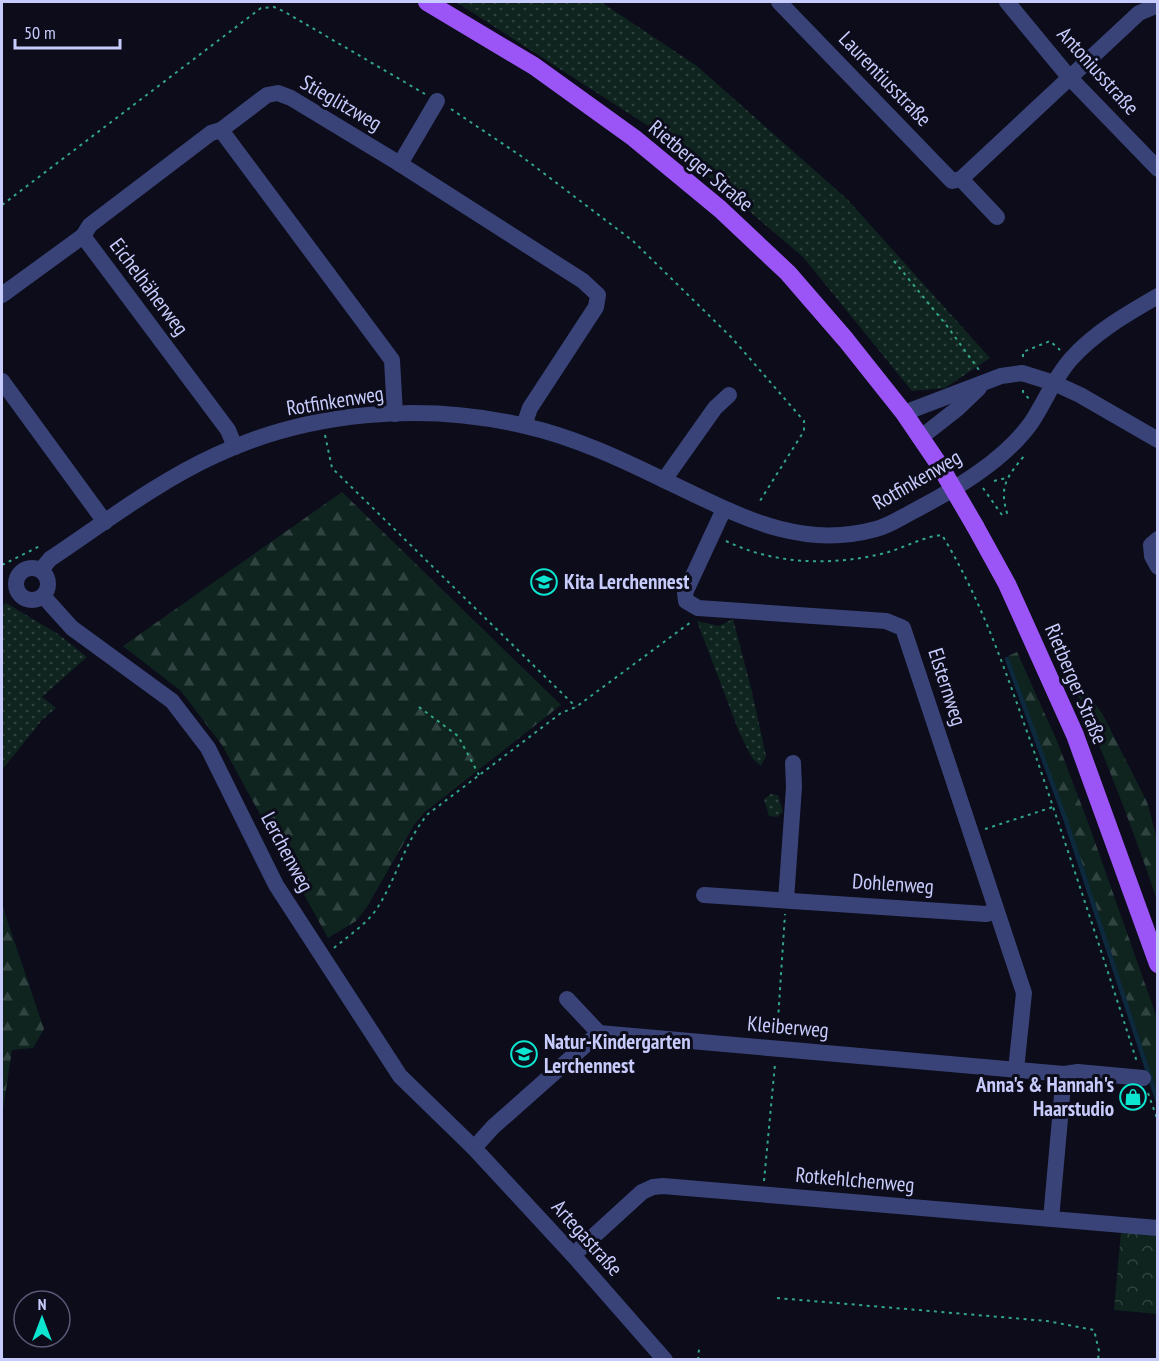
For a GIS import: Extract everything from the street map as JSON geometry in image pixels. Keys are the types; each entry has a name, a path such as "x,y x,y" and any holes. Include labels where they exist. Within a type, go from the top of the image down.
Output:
{"main road":[{"name":"Rietberger Straße","path":"427,2 534,66 634,138 720,209 788,273 846,340 904,413 940,466 1007,584 1075,735 1158,964"}],"street":[{"name":"Laurentiusstraße","path":"779,2 952,181 961,179 997,217"},
{"name":"Antoniusstraße","path":"1007,2 1070,77 1158,169"},
{"path":"961,179 1139,13 1158,5"},
{"name":"Stieglitzweg","path":"221,130 267,95 278,93 291,98 400,164 583,281 598,295 596,307 530,408 524,425"},
{"path":"400,164 437,101"},
{"path":"83,236 90,225 211,133 221,130 392,360 395,414"},
{"name":"Eichelhäherweg","path":"2,295 83,236 228,430 235,447"},
{"name":"Rotfinkenweg","path":"41,570 50,559 105,522 162,485 214,456 262,437 322,421 395,414 464,414 524,425 591,447 758,524 805,535 835,536 876,529 927,504 998,458 1011,447 1031,423 1054,382 1071,359 1101,331 1158,296"},
{"path":"904,413 1001,376 1022,373 1054,382 1158,440"},
{"path":"2,381 105,522"},
{"path":"920,438 985,383"},
{"path":"664,480 716,408 729,395"},
{"path":"698,608 686,601 685,593 724,509"},
{"path":"1158,539 1151,545 1152,556 1158,567"},
{"path":"30,568 41,570 48,578 49,588 44,597 35,601 26,600 9,583 30,568"},
{"name":"Lerchenweg","path":"44,597 72,628 172,701 208,748 276,885 400,1076 474,1148"},
{"name":"Elsternweg","path":"698,608 886,621 903,628 1024,993 1016,1070"},
{"path":"786,900 794,788 793,763"},
{"name":"Dohlenweg","path":"704,895 986,914 996,911"},
{"path":"474,1148 493,1127 599,1033 567,999"},
{"name":"Kleiberweg","path":"599,1033 1064,1074 1078,1072 1143,1078"},
{"path":"1051,1219 1064,1074"},
{"name":"Artegastraße","path":"474,1148 665,1359"},
{"name":"Rotkehlchenweg","path":"573,1255 642,1192 652,1187 663,1186 1158,1228"}],"path":[{"path":"894,261 976,364 985,383"},
{"path":"322,421 332,468 576,706"},
{"path":"979,484 1002,515 1007,513 1003,492 1006,478 1026,454"},
{"path":"996,480 1006,478"},
{"path":"712,534 735,546 775,558 808,562 851,561 887,553 932,536 942,536 979,603 996,646 1053,807 1158,1121"},
{"path":"2,565 45,543"},
{"path":"322,957 359,928 372,914 386,894 417,827 428,814 561,713 576,706 693,620 698,608"},
{"path":"419,707 458,736 479,776"},
{"path":"971,834 1053,807"},
{"path":"777,1298 1047,1322 1094,1330 1099,1351 1098,1359"},
{"path":"698,1359 699,1349"}],"green space":[{"path":"456,2 601,2 697,66 847,199 990,358 945,388 912,391 803,257 650,127"},
{"path":"342,492 561,705 425,812 414,825 367,907 356,921 328,938 222,745 181,691 123,646"},
{"path":"6,603 58,634 87,657 42,697 56,708 42,720 2,770 2,606"},
{"path":"733,619 766,756 761,766 752,758 739,732 697,621 719,626"},
{"path":"1017,652 1057,741 1157,1018 1157,1093 1082,864 1008,656"},
{"path":"1060,655 1103,715 1147,802 1157,839 1157,900 1112,777"},
{"path":"771,794 778,795 783,812 777,817 769,816 764,799"},
{"path":"2,905 44,1029 33,1048 12,1050 2,1116"},
{"path":"1121,1232 1157,1235 1157,1314 1114,1310"}],"waterway":[{"path":"1007,659 1066,821 1158,1102"}],"place":[{"name":"Kita Lerchennest","path":"544,582"},
{"name":"Natur-Kindergarten Lerchennest","path":"524,1054"},
{"name":"Anna's & Hannah's Haarstudio","path":"1133,1097"}]}
